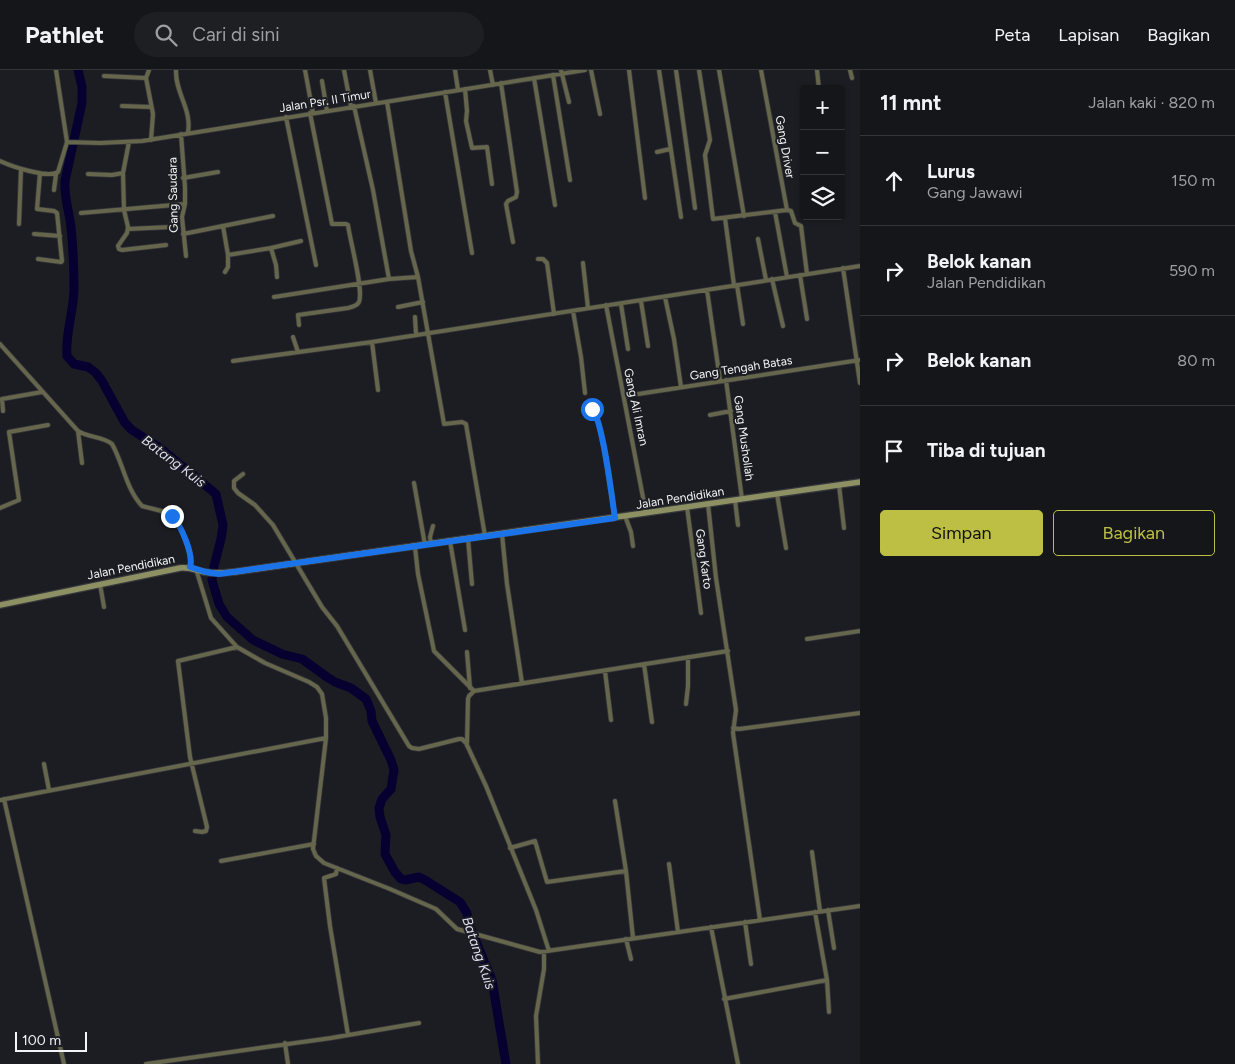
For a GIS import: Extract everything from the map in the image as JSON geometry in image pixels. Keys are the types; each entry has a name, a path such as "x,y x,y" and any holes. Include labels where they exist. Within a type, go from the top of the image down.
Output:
{"main road":[{"name":"Jalan Pendidikan","path":"0,605 180,568 193,568 219,574 860,482"}],"street":[{"path":"54,190 56,174 68,142 56,70"},
{"path":"149,70 146,78 153,117 151,140"},
{"path":"176,70 178,90 189,118 188,132"},
{"path":"300,325 298,315 348,308 357,304 359,301 360,284 348,225 332,224 305,70"},
{"path":"344,70 373,190 389,279"},
{"path":"370,70 376,103"},
{"path":"455,70 458,90"},
{"path":"490,70 493,85"},
{"path":"547,70 551,76 570,180"},
{"name":"Jalan Psr. II Timur","path":"68,142 151,140 188,132 551,76 562,72 585,70"},
{"path":"591,70 600,114"},
{"path":"630,70 645,198"},
{"path":"659,70 681,217"},
{"path":"676,70 695,208"},
{"path":"699,70 710,140 705,152 713,220 791,211 795,223 801,226 807,274"},
{"path":"719,70 744,216"},
{"name":"Gang Driver","path":"761,70 787,210"},
{"path":"817,70 819,85"},
{"path":"850,70 852,78"},
{"path":"562,72 569,102"},
{"path":"104,76 146,78"},
{"path":"534,78 555,205"},
{"path":"322,81 327,111"},
{"path":"501,83 517,192 516,197 506,204 512,242"},
{"path":"465,89 466,120 472,148 487,147 492,184"},
{"path":"445,92 472,253"},
{"path":"387,102 411,251 423,302 444,424 462,422 466,424 485,536"},
{"path":"122,106 151,107"},
{"path":"286,118 316,265"},
{"name":"Gang Saudara","path":"181,134 185,204 182,217 186,256"},
{"path":"129,142 123,173 124,210 128,229 118,246 120,250 166,245"},
{"path":"657,152 670,149"},
{"path":"0,161 21,169 56,174"},
{"path":"19,224 21,169"},
{"path":"183,178 218,172"},
{"path":"38,259 62,262 56,213 37,209 40,173"},
{"path":"88,174 112,175 123,173"},
{"path":"80,213 185,204"},
{"path":"775,212 787,277"},
{"path":"183,234 273,216"},
{"path":"724,218 743,324"},
{"path":"128,229 170,227 172,226 172,221"},
{"path":"222,226 228,255 228,267 225,272"},
{"path":"34,234 60,236"},
{"path":"758,240 766,280"},
{"path":"228,255 300,241"},
{"path":"270,248 276,265 277,277"},
{"path":"538,259 543,259 546,263 554,314"},
{"path":"583,263 588,308"},
{"path":"234,361 372,342 860,266"},
{"path":"843,268 860,383"},
{"path":"800,275 807,319"},
{"path":"274,297 389,279 418,277"},
{"path":"772,279 783,326"},
{"path":"707,290 720,380"},
{"path":"665,297 682,387"},
{"path":"641,300 648,346"},
{"path":"398,307 423,302"},
{"path":"621,304 628,349"},
{"name":"Gang Ali Imran","path":"606,305 646,513"},
{"path":"573,311 582,357 585,392"},
{"path":"414,317 416,334"},
{"path":"293,337 298,352"},
{"path":"372,342 378,390"},
{"path":"0,344 78,431 85,435 107,440 112,444 134,494 142,506 169,514 175,518 190,553 193,568 211,618 220,630 237,647 317,687 324,700 326,738 314,853 324,863 436,909 457,929 540,952 860,906"},
{"name":"Gang Tengah Batas","path":"624,396 858,360"},
{"name":"Gang Mushollah","path":"726,380 742,499"},
{"path":"3,411 2,399 42,392"},
{"path":"590,402 599,424 607,462 615,518"},
{"path":"710,414 731,411"},
{"path":"0,508 19,500 9,431 48,425"},
{"path":"78,431 82,464"},
{"path":"243,474 234,481 234,488 269,519 322,607 337,626 409,746 419,749 459,739 464,740 467,745 486,786 539,919 546,952 537,1010 538,1064"},
{"path":"414,484 427,543"},
{"path":"840,485 844,528"},
{"path":"777,494 786,548"},
{"path":"734,500 738,525"},
{"path":"708,504 716,578 736,710 733,728 760,920"},
{"name":"Gang Karto","path":"687,507 701,613"},
{"path":"625,516 631,532 633,546"},
{"path":"427,543 433,526"},
{"path":"502,534 508,592 522,683"},
{"path":"468,539 472,584"},
{"path":"450,541 465,630"},
{"path":"415,547 418,574 434,651 471,692"},
{"path":"100,584 104,607"},
{"path":"807,639 860,631"},
{"path":"195,831 204,832 207,827 191,762 178,661 237,647"},
{"path":"471,692 728,651"},
{"path":"467,652 471,692 467,745"},
{"path":"686,704 688,657"},
{"path":"644,664 652,722"},
{"path":"605,671 611,720"},
{"path":"733,728 738,729 860,713"},
{"path":"64,1064 2,800 191,762 326,738"},
{"path":"44,764 49,790"},
{"path":"615,801 626,871 633,938"},
{"path":"510,848 535,841 547,882 626,871"},
{"path":"222,861 314,844"},
{"path":"812,852 829,1012"},
{"path":"669,864 678,932"},
{"path":"337,868 336,874 324,878 348,1035"},
{"path":"828,910 834,948"},
{"path":"745,922 751,964"},
{"path":"711,927 738,1064"},
{"path":"626,939 630,958"},
{"path":"724,999 826,980"},
{"path":"146,1064 419,1023"},
{"path":"285,1043 288,1064"}],"waterway":[{"name":"Batang Kuis","path":"78,70 82,87 82,103 65,181 72,235 74,280 74,297 67,339 67,356 74,364 88,367 96,373 125,423 132,430 160,448 216,494 223,525 212,580 219,604 227,617 253,640 282,654 302,659 327,677 351,688 366,699 371,711 372,721 394,770 391,789 382,799 379,808 386,835 385,854 401,879 419,877 425,880 460,902 467,913 470,927 492,980 506,1064"}],"route":[{"path":"172,516 175,518 183,534 190,553 192,561 190,567 196,570 219,574 615,518 599,424 592,409"}]}
